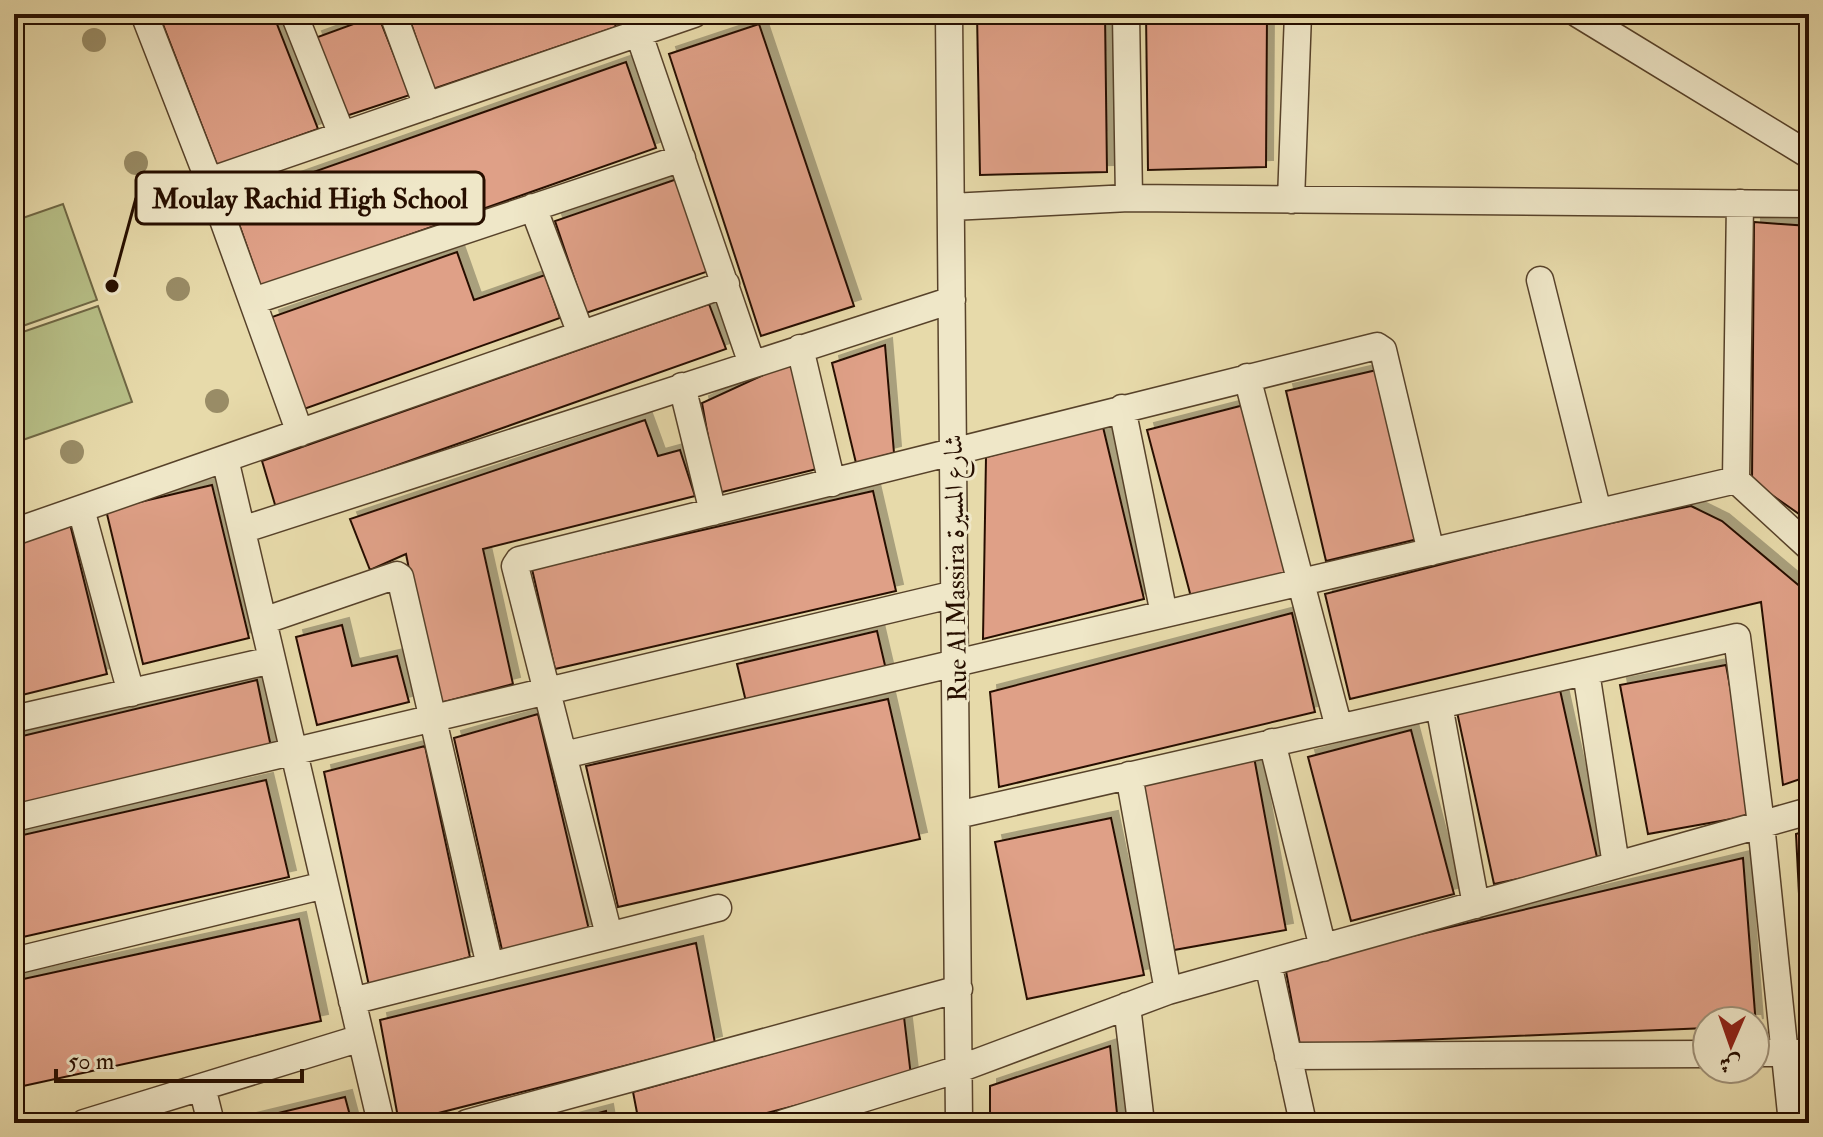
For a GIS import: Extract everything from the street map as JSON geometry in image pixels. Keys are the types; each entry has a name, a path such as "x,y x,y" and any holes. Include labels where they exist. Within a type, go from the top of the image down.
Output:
{"street":[{"path":"144,14 209,181 300,433"},
{"path":"294,14 342,135"},
{"path":"393,14 427,106"},
{"path":"209,181 427,106 636,24 694,14"},
{"name":"Rue Al Massira شارع المسيرة","path":"949,14 959,1123"},
{"path":"1126,14 1129,198"},
{"path":"1291,200 1298,14"},
{"path":"1578,14 1809,155"},
{"path":"636,24 752,364"},
{"path":"253,301 682,158"},
{"path":"951,207 1129,198 1809,204"},
{"path":"1740,203 1736,480 1809,547"},
{"path":"533,207 581,334"},
{"path":"1540,280 1598,512"},
{"path":"14,532 726,284"},
{"path":"242,530 952,300"},
{"path":"609,935 516,563 1377,346 1382,348 1431,552"},
{"path":"800,348 832,483"},
{"path":"1247,377 1339,728"},
{"path":"682,386 713,512"},
{"path":"1122,408 1164,614"},
{"path":"225,459 381,1123"},
{"path":"564,755 1736,480"},
{"path":"81,509 131,693"},
{"path":"263,621 399,576 490,966"},
{"path":"14,818 955,594"},
{"path":"957,815 1737,637 1761,824 1797,1053 1792,1123"},
{"path":"14,719 272,660"},
{"path":"1586,672 1616,865"},
{"path":"1439,705 1476,905"},
{"path":"1272,742 1323,948"},
{"path":"1129,775 1168,991"},
{"path":"784,1123 959,1069 1168,991 1809,811"},
{"path":"14,961 325,885"},
{"path":"352,1001 718,908"},
{"path":"1268,963 1303,1123"},
{"path":"467,1123 959,989"},
{"path":"1127,1006 1141,1123"},
{"path":"84,1123 117,1118 202,1087 361,1038"},
{"path":"1771,1053 1797,1053"},
{"path":"1288,1056 1691,1054"},
{"path":"202,1087 211,1123"}],"green space":[{"path":"63,204 97,300 14,329 14,221"},
{"path":"98,306 132,402 14,443 14,335"}],"building":[{"path":"159,14 273,14 318,129 217,165"},
{"path":"408,14 611,14 616,27 433,89"},
{"path":"977,14 1105,14 1107,172 980,175"},
{"path":"1146,14 1267,14 1266,167 1148,170"},
{"path":"378,15 410,95 346,116 315,38"},
{"path":"759,24 854,306 761,336 669,54"},
{"path":"626,62 656,148 261,287 231,201"},
{"path":"677,179 709,271 586,313 555,221"},
{"path":"1754,222 1809,226 1809,521 1752,481"},
{"path":"457,252 474,300 545,275 560,318 304,409 272,317"},
{"path":"709,304 726,349 276,508 262,461"},
{"path":"885,345 894,453 856,463 832,363"},
{"path":"798,359 825,467 718,493 702,403"},
{"path":"1381,369 1422,538 1326,561 1286,391"},
{"path":"1244,405 1288,572 1191,597 1147,430"},
{"path":"645,420 658,456 680,450 695,496 483,549 513,684 436,704 406,554 370,570 350,519"},
{"path":"1103,427 1144,599 983,639 986,457"},
{"path":"212,485 249,638 143,664 106,510"},
{"path":"873,491 896,591 555,669 532,569"},
{"path":"1691,506 1722,521 1809,594 1809,776 1783,785 1761,602 1350,699 1325,594 1564,533"},
{"path":"70,524 107,674 14,697 14,537"},
{"path":"1292,613 1315,712 999,787 990,692"},
{"path":"342,625 352,666 397,656 409,702 317,725 296,637"},
{"path":"877,631 887,674 747,706 737,664"},
{"path":"1726,665 1754,815 1648,834 1620,685"},
{"path":"257,680 271,747 14,805 14,738"},
{"path":"1560,690 1598,862 1494,884 1457,712"},
{"path":"888,699 920,839 618,907 586,766"},
{"path":"538,714 589,930 502,950 454,738"},
{"path":"1411,730 1454,894 1351,921 1308,757"},
{"path":"425,746 470,957 369,986 324,772"},
{"path":"1254,757 1286,930 1174,950 1142,778"},
{"path":"266,780 289,877 14,939 14,837"},
{"path":"1111,818 1144,975 1027,999 995,842"},
{"path":"1809,830 1809,1013 1805,1013 1796,834"},
{"path":"1743,858 1754,1005 1691,1005 1691,1029 1300,1045 1285,966"},
{"path":"299,919 321,1021 14,1088 14,981"},
{"path":"696,943 715,1043 399,1123 380,1020"},
{"path":"904,1017 911,1076 728,1123 639,1123 633,1092"},
{"path":"1110,1046 1118,1123 990,1123 990,1086"},
{"path":"345,1097 352,1123 245,1121"},
{"path":"606,1111 608,1123 560,1123"}],"place":[{"name":"Moulay Rachid High School","path":"112,286"}]}
